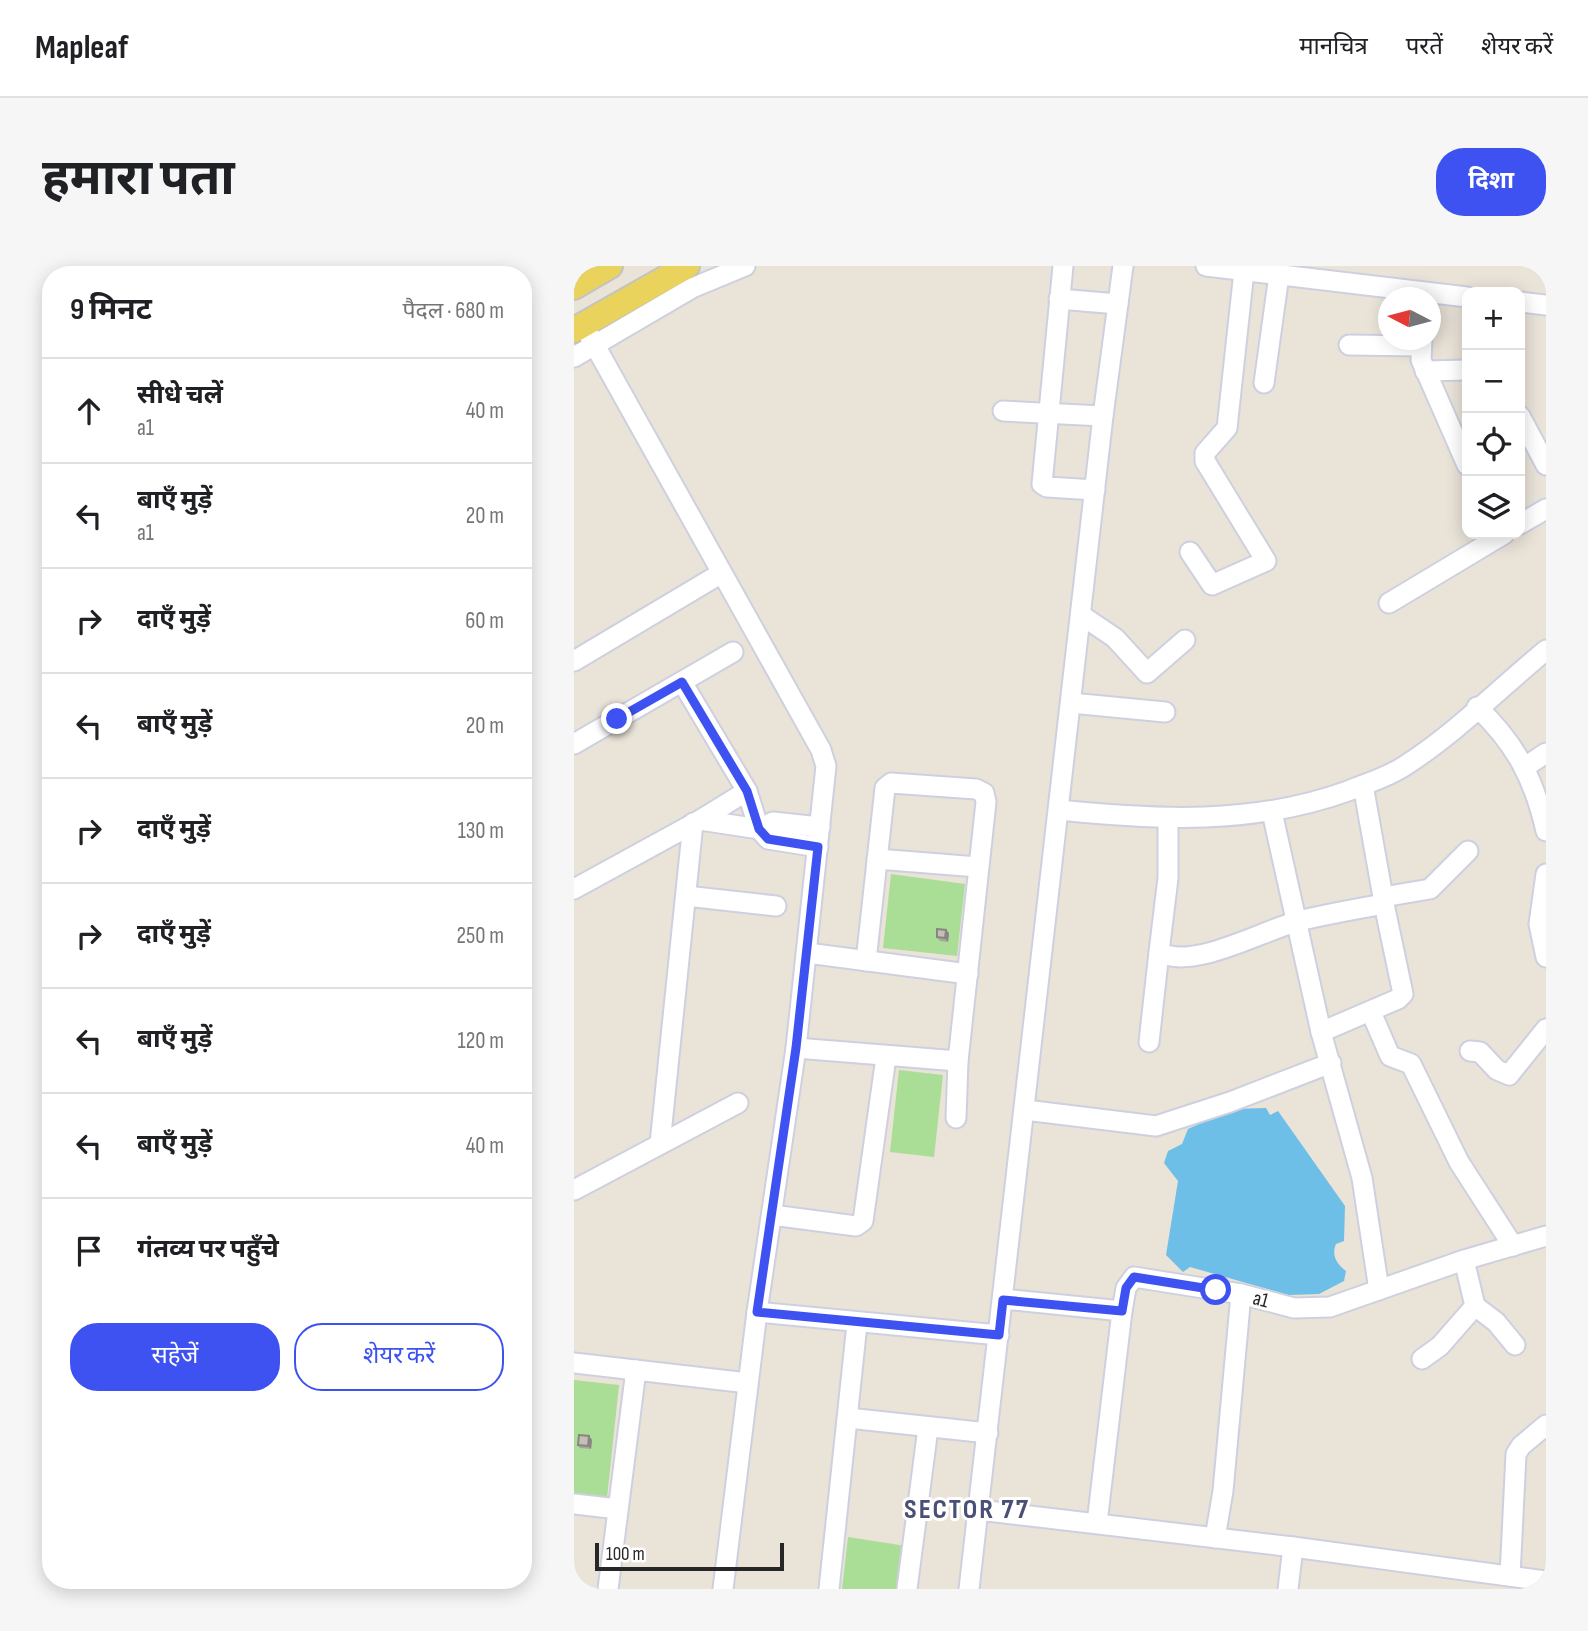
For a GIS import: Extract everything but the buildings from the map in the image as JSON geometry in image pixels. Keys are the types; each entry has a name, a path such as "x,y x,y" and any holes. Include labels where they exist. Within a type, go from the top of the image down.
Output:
{"main road":[{"path":"574,287 610,266"},
{"path":"584,333 687,266"}],"street":[{"path":"574,357 584,333 745,266"},
{"path":"1063,266 1042,484 1047,487 1095,490"},
{"path":"969,1589 1103,416 1123,266"},
{"path":"1206,266 1378,288"},
{"path":"1190,552 1212,585 1266,561 1205,461 1205,453 1224,434 1229,417 1244,271"},
{"path":"1264,383 1279,275"},
{"path":"1441,296 1462,297"},
{"path":"1059,299 1118,304"},
{"path":"1525,303 1546,305"},
{"path":"584,333 821,750 825,781 796,1048 757,1312 723,1589"},
{"path":"1349,345 1378,344"},
{"path":"1422,350 1421,360 1425,371 1462,454"},
{"path":"1425,371 1462,370"},
{"path":"1003,411 1103,416"},
{"path":"1525,425 1546,465"},
{"path":"1525,521 1546,509"},
{"path":"1389,603 1496,539"},
{"path":"574,661 720,574"},
{"path":"1081,615 1115,638 1147,673 1185,640"},
{"path":"1059,810 1125,818 1272,812 1363,785 1404,767 1546,650"},
{"path":"574,744 733,652"},
{"path":"682,682 747,791 759,829 768,839 818,847"},
{"path":"1072,703 1165,712"},
{"path":"1477,708 1504,733 1525,767 1546,831"},
{"path":"1525,767 1546,753"},
{"path":"866,961 886,788 891,783 976,789 984,793 986,802 958,1060 956,1118"},
{"path":"1321,1032 1371,1012 1403,994 1363,785"},
{"path":"574,890 747,791"},
{"path":"1272,812 1321,1032 1362,1178 1379,1290"},
{"path":"1149,1042 1168,878 1168,818"},
{"path":"697,822 759,829 773,822 820,827"},
{"path":"660,1144 686,896 697,822"},
{"path":"1159,952 1168,957 1189,957 1295,922 1430,889 1468,851"},
{"path":"877,859 978,867"},
{"path":"1545,882 1539,924 1546,957"},
{"path":"686,896 776,906"},
{"path":"807,953 968,974"},
{"path":"1371,1012 1390,1056 1411,1064 1475,1192 1513,1246"},
{"path":"1470,1051 1480,1052 1501,1074 1509,1075 1546,1029"},
{"path":"796,1048 886,1057 958,1060"},
{"path":"772,1215 856,1226 863,1221 886,1057"},
{"path":"1025,1110 1156,1126 1230,1102 1331,1062"},
{"path":"574,1190 737,1103"},
{"name":"a1","path":"1097,1523 1122,1311 1126,1288 1134,1277 1241,1294 1294,1308 1311,1309 1330,1307 1464,1260 1546,1236"},
{"path":"1464,1260 1475,1306 1496,1322 1515,1345"},
{"path":"1215,1538 1223,1491 1241,1294"},
{"path":"1003,1300 1122,1311"},
{"path":"1422,1359 1440,1346 1475,1306"},
{"path":"757,1312 857,1324 999,1335"},
{"path":"829,1589 857,1324"},
{"path":"574,1363 748,1383"},
{"path":"608,1589 636,1370"},
{"path":"849,1418 988,1433"},
{"path":"1510,1576 1517,1454 1521,1446 1546,1425"},
{"path":"907,1589 928,1428"},
{"path":"574,1504 618,1509"},
{"path":"979,1510 1293,1547 1546,1581"},
{"path":"1288,1589 1293,1547"}],"green space":[{"path":"891,874 965,884 957,956 883,948"},
{"path":"899,1070 943,1075 934,1157 890,1152"},
{"path":"574,1380 619,1385 607,1498 574,1494"},
{"path":"848,1537 906,1546 901,1589 842,1589"}],"water":[{"path":"1266,1108 1270,1115 1278,1111 1345,1206 1344,1241 1336,1244 1334,1252 1346,1271 1344,1281 1319,1294 1289,1295 1190,1267 1183,1272 1166,1255 1178,1181 1164,1163 1168,1151 1182,1144 1188,1129 1231,1109"}],"district":[{"name":"SECTOR 77","path":"967,1508"}],"route":[{"path":"617,719 682,682 747,791 759,829 768,839 818,847 796,1048 757,1312 857,1324 999,1335 1003,1300 1122,1311 1129,1280 1141,1276 1216,1290"}]}
